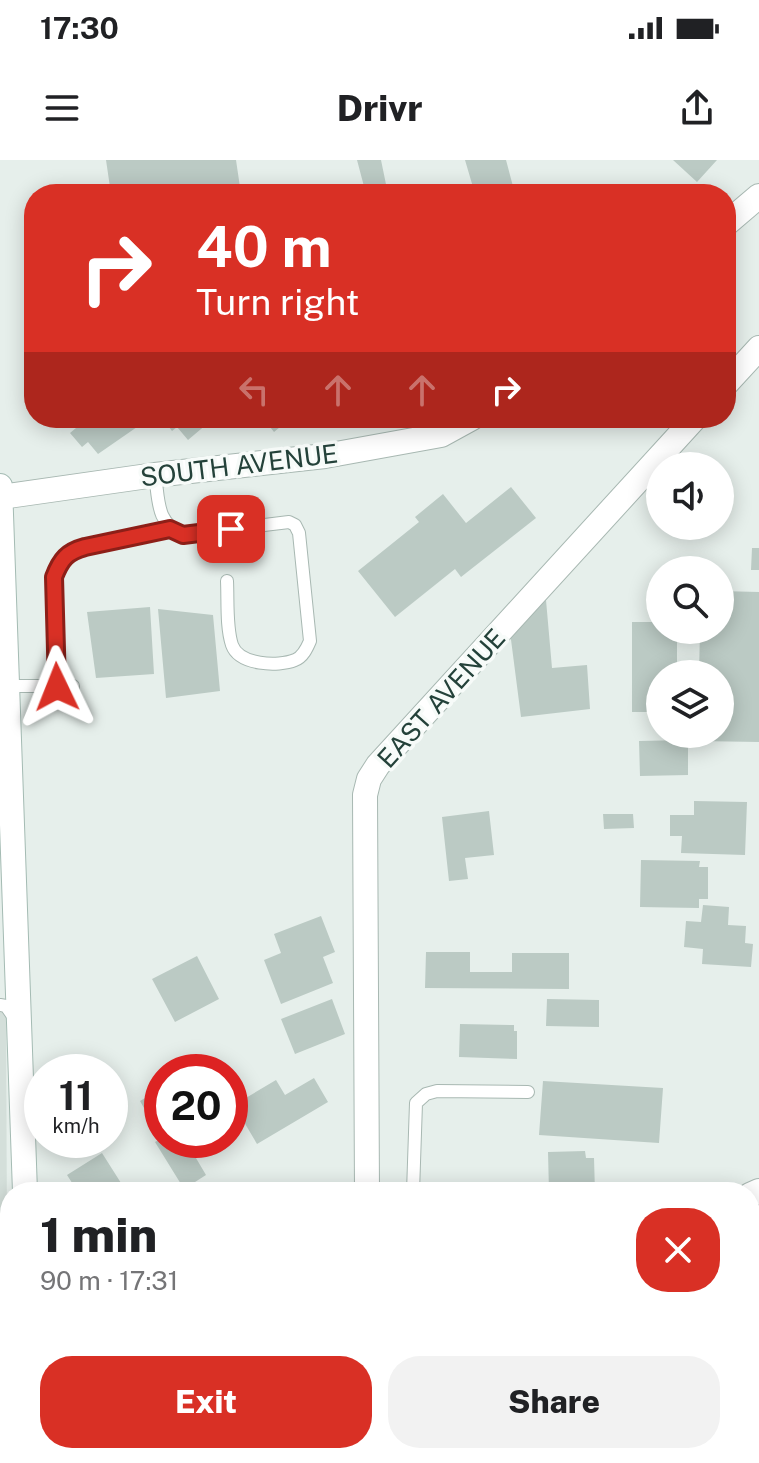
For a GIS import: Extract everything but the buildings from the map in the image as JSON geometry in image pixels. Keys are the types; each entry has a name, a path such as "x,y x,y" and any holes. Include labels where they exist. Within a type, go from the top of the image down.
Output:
{"street":[{"path":"736,216 759,196"},
{"path":"736,373 759,348"},
{"name":"SOUTH AVENUE","path":"0,494 339,454 441,435 454,428"},
{"name":"EAST AVENUE","path":"367,1182 365,795 369,779 686,428"},
{"path":"0,494 25,1182"}],"lane":[{"path":"155,475 162,516 170,529 183,535 289,522 295,525 299,533 310,641 306,651 295,660 249,662 239,657 232,645 227,581"},
{"path":"57,687 54,577 60,560 71,551 85,547 170,529"},
{"path":"8,686 73,686"},
{"path":"0,1005 6,1006 21,1029"},
{"path":"413,1182 416,1103 426,1094 437,1091 528,1092"}],"shaded area":[{"path":"0,1006 6,1006 7,1182 0,1182"}],"route":[{"path":"57,687 54,577 60,560 71,551 85,547 170,529 183,535 231,529"}]}
